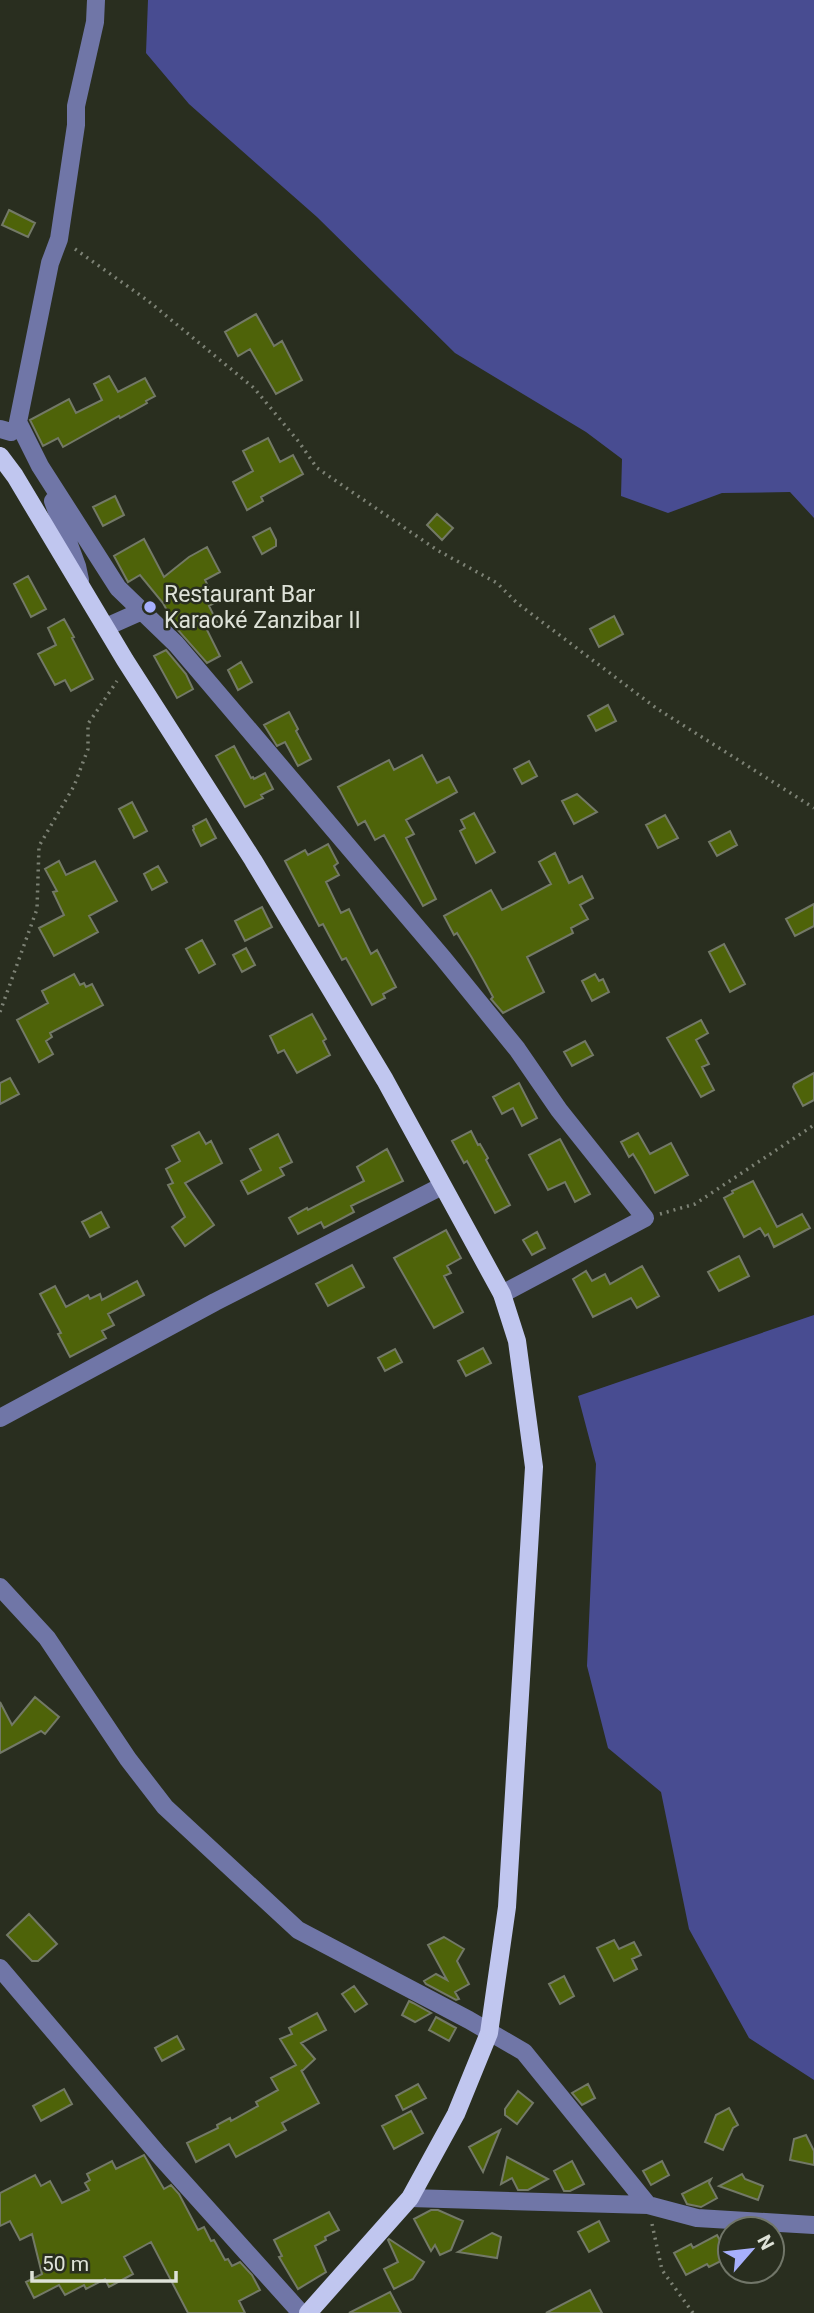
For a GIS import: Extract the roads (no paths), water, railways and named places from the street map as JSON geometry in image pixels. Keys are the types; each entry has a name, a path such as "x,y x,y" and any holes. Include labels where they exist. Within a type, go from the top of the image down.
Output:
{"main road":[{"path":"0,456 15,476 125,660 253,860 385,1080 502,1294 517,1341 534,1467 507,1907 489,2033 456,2114 410,2198 308,2313"}],"street":[{"path":"96,0 95,22 76,105 76,124 59,238 50,264 19,426 40,466 116,586 176,644 443,958 517,1049 559,1110 645,1218 502,1294"},
{"path":"0,429 12,432 19,426"},
{"path":"40,466 77,566 80,583"},
{"path":"106,627 142,611"},
{"path":"0,1418 215,1301 442,1186"},
{"path":"0,1587 47,1638 128,1759 165,1807 298,1930 517,2047 528,2056 648,2205"},
{"path":"0,1968 158,2154 301,2313"},
{"path":"410,2198 648,2205 697,2218 814,2225"}],"place":[{"name":"Restaurant Bar Karaoké Zanzibar II","path":"150,607"}]}
